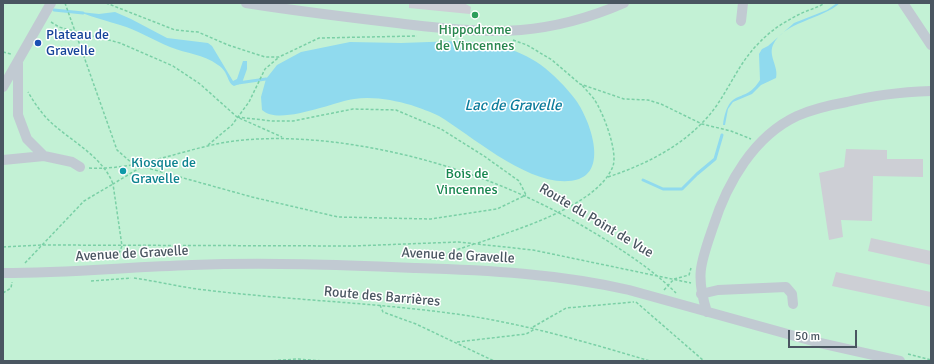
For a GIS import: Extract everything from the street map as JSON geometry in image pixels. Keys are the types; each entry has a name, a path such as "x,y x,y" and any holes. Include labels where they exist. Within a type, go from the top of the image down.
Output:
{"street":[{"path":"3,87 51,3"},
{"path":"246,3 409,24 480,26 521,30 546,27 582,18 601,13 624,3"},
{"path":"741,21 743,3"},
{"path":"903,3 931,45"},
{"path":"18,63 18,115 27,139 44,156"},
{"path":"706,312 699,282 703,258 720,207 738,172 758,146 782,125 814,109 872,96 931,91"},
{"path":"3,160 44,156 72,162 80,167"},
{"name":"Avenue de Gravelle","path":"3,273 192,265 292,263 532,274 598,283 661,298 706,312 820,343 900,361"},
{"path":"701,294 718,290 786,287 792,294 793,304"}],"path":[{"path":"65,3 118,150 133,164 252,197 338,217 431,219 497,209 526,195 519,181 484,156 441,129 396,110 353,109 293,121 272,121 237,117"},
{"path":"106,3 175,30 198,32 250,54 265,57 279,57"},
{"path":"607,177 650,161 672,148 702,124 717,105 744,60 758,43 782,24 825,3"},
{"path":"43,16 59,27 96,35 120,43 173,66 200,84 237,117 284,138"},
{"path":"208,145 232,125 249,102 265,69 279,57 319,38 418,36"},
{"path":"427,261 429,258 434,256 476,244 531,225 559,212 592,191 607,177 614,165 608,129 594,99 580,84 552,60 527,45 509,39"},
{"path":"580,84 624,99 648,100 661,104 702,124 731,131 750,139 758,146"},
{"path":"26,89 43,115 54,126 86,151 110,176 113,184 122,246 116,260"},
{"name":"Route du Point de Vue","path":"80,167 103,169 148,162 208,145 242,140 284,138 347,144 406,155 474,175 526,195 559,212 617,247 660,277 677,293"},
{"path":"24,265 84,201 148,162"},
{"path":"3,246 360,245 458,242 533,250 683,282 699,282"},
{"path":"661,298 668,285 674,279 688,275 693,262"},
{"name":"Route des Barrières","path":"115,276 196,289 380,305 457,314 536,328 650,361"},
{"path":"3,294 11,288 12,280"},
{"path":"533,328 566,308 640,301"},
{"path":"636,302 704,361"},
{"path":"380,305 383,312 416,324 494,361"},
{"path":"456,342 526,334 536,328"},
{"path":"268,361 297,359 324,361"}],"green space":[{"name":"Bois de Vincennes","path":"3,3 931,3 931,361 3,361"}],"water":[{"path":"837,3 840,3 824,13 784,32 794,23 827,10"},
{"path":"80,12 99,14 115,12 167,38 208,43 212,46 233,81 237,79 243,61 247,61 247,69 242,83 234,86 232,85 222,68 201,56 170,47 139,32"},
{"path":"778,37 772,49 777,74 776,78 761,85 752,94 733,102 728,109 725,125 723,125 729,105 733,100 754,88 760,80 759,54 762,49"},
{"name":"Lac de Gravelle","path":"458,41 480,43 512,50 541,65 559,81 575,99 590,129 594,153 593,164 588,173 579,179 562,181 544,178 525,171 487,149 439,116 411,105 390,100 361,98 306,112 281,115 270,114 262,110 261,97 266,79 277,65 301,52 350,42 401,43"}],"building":[{"path":"409,3 464,3 471,7 470,14 409,8"},
{"path":"846,149 887,150 887,159 923,159 923,177 873,176 872,221 841,220 843,237 829,240 819,173 844,167"},
{"name":"Kiosque de Gravelle","path":"123,166 127,168 127,172 123,175 120,173 119,169"},
{"path":"871,238 931,251 931,265 868,251"},
{"path":"836,272 931,292 931,307 832,286"}],"waterway":[{"path":"54,10 83,13"},
{"path":"238,83 266,79"},
{"path":"643,180 663,189 682,189 715,159 722,135"}],"place":[{"name":"Hippodrome de Vincennes","path":"475,15"},
{"name":"Plateau de Gravelle","path":"38,43"},
{"name":"Kiosque de Gravelle","path":"123,171"}]}
